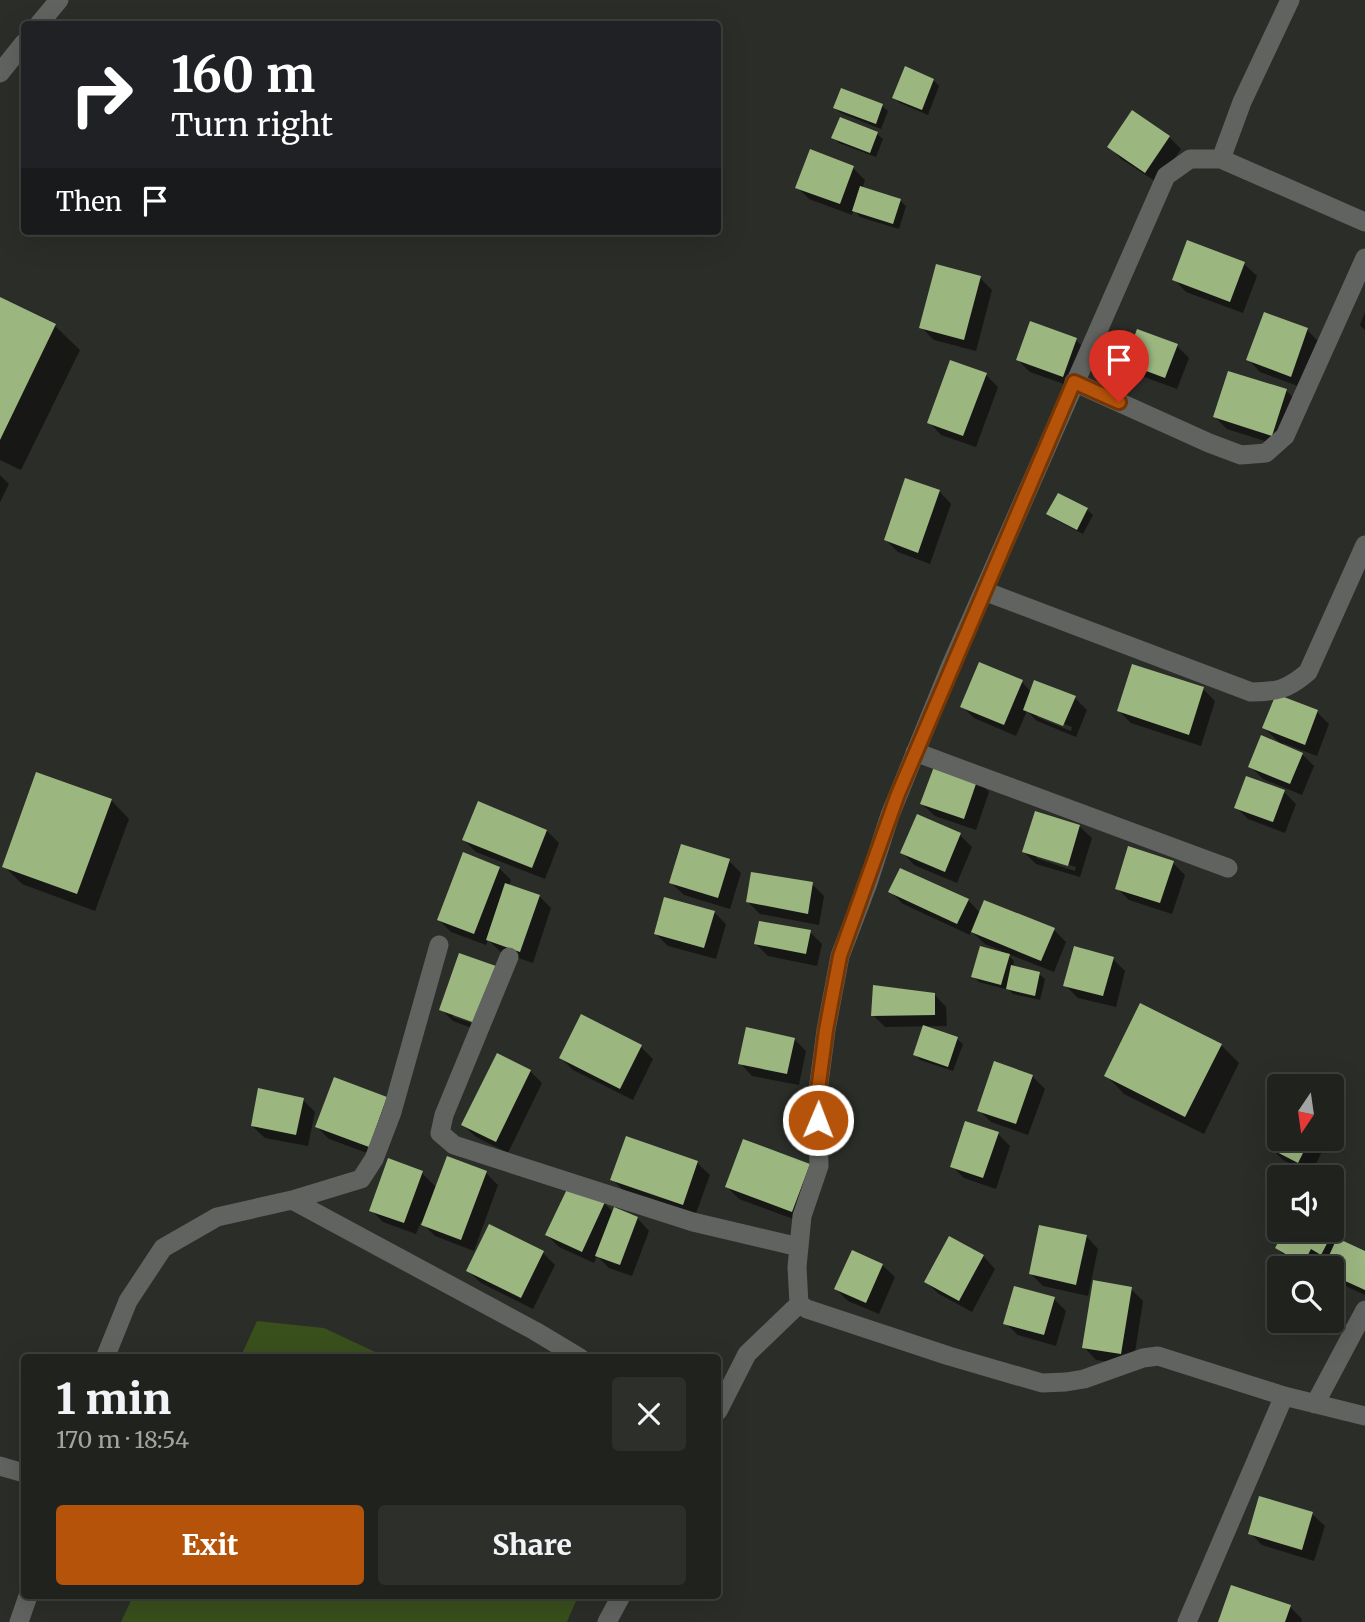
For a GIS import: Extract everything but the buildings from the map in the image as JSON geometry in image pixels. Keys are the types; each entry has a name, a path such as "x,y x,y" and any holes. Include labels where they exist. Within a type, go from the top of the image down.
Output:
{"street":[{"path":"42,21 59,0"},
{"path":"1221,159 1242,102 1290,0"},
{"path":"0,74 21,47"},
{"path":"721,1405 747,1354 799,1304 797,1267 802,1216 819,1166 817,1098 826,1030 840,956 890,816 1074,382 1166,176 1189,159 1221,159 1365,222"},
{"path":"1074,382 1241,455 1266,453 1285,436 1365,258"},
{"path":"984,591 1251,692 1272,692 1291,687 1308,672 1365,545"},
{"path":"915,752 1228,868"},
{"path":"107,1354 128,1301 163,1248 217,1217 292,1200 361,1179 374,1159 392,1112 439,945"},
{"path":"509,957 444,1115 440,1133 454,1145 681,1218 799,1247"},
{"path":"292,1200 573,1354"},
{"path":"799,1304 925,1348 1042,1383 1084,1379 1143,1358 1158,1356 1284,1396 1365,1416"},
{"path":"1315,1404 1365,1310"},
{"path":"1188,1622 1284,1396"},
{"path":"0,1466 21,1472"},
{"path":"19,1622 26,1599"},
{"path":"607,1622 619,1599"}],"shaded area":[{"path":"257,1321 324,1328 379,1354 242,1354"},
{"path":"132,1599 577,1599 567,1622 121,1622"}],"route":[{"path":"818,1120 817,1098 826,1030 840,956 890,816 951,665 1074,382 1119,402"}]}
